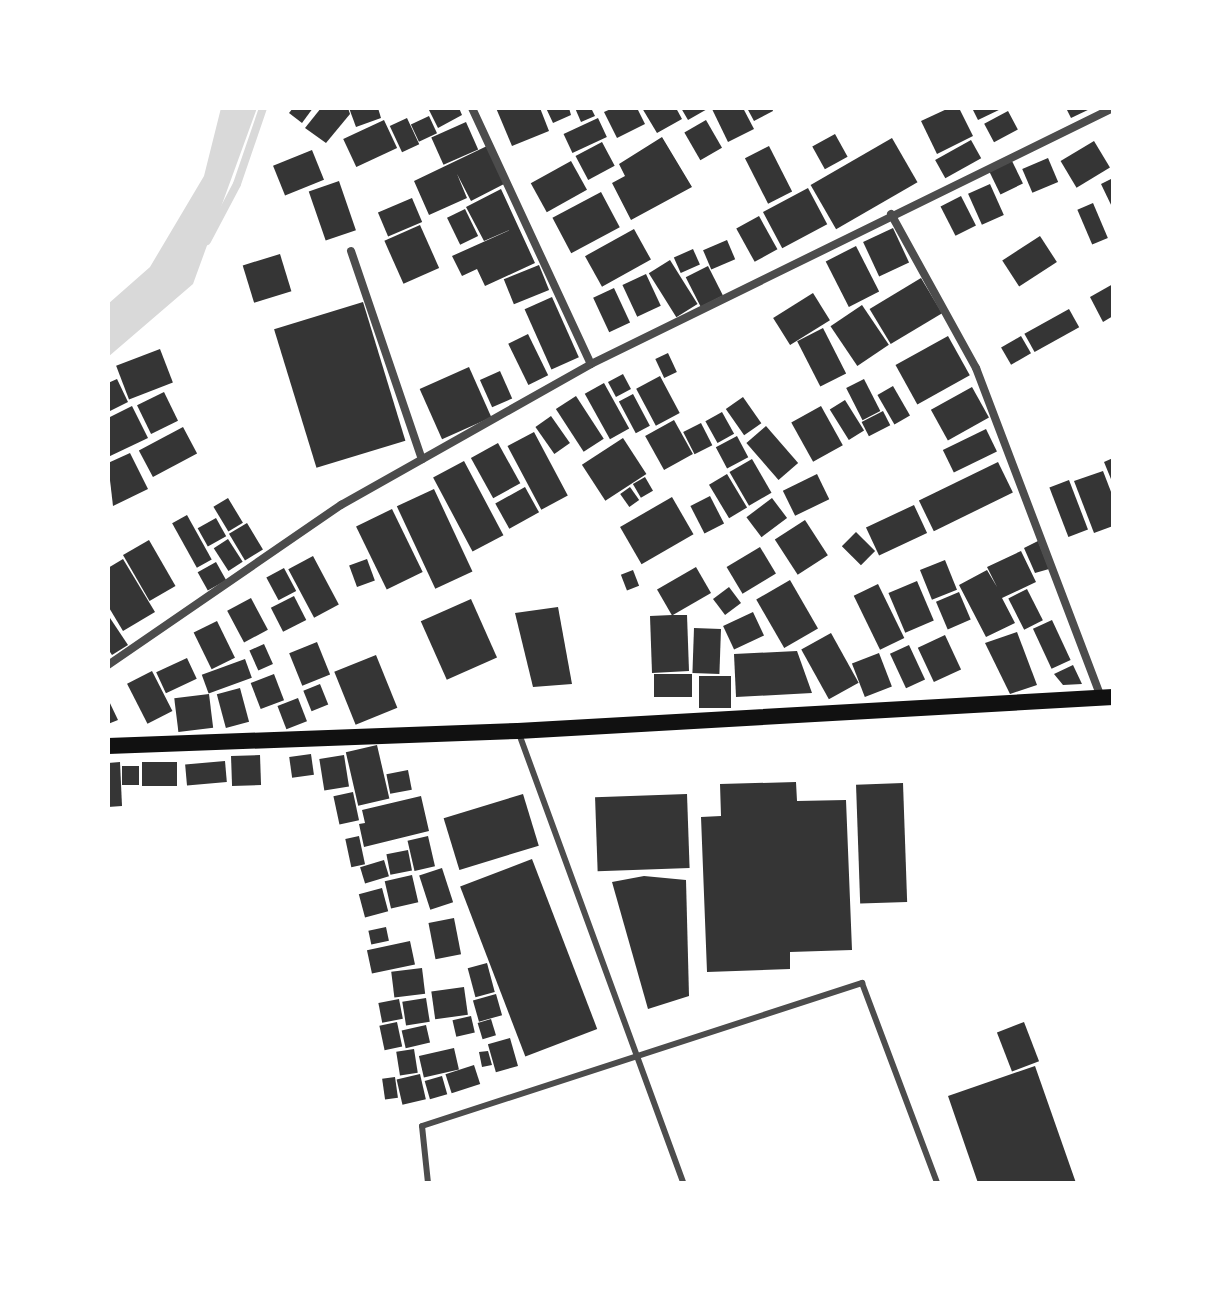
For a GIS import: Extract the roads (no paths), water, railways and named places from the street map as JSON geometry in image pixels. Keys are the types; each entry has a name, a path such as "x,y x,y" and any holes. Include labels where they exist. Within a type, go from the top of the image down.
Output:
{"main road":[{"path":"108,746 518,731 1107,698"}],"street":[{"path":"472,108 591,364"},
{"path":"108,665 341,505 591,364 891,214 1113,108"},
{"path":"891,214 976,368 1107,698"},
{"path":"351,251 422,459"}],"lane":[{"path":"518,731 683,1183"},
{"path":"428,1183 422,1126 862,983 937,1183"}],"waterway":[{"path":"207,241 237,184 263,108"}]}
